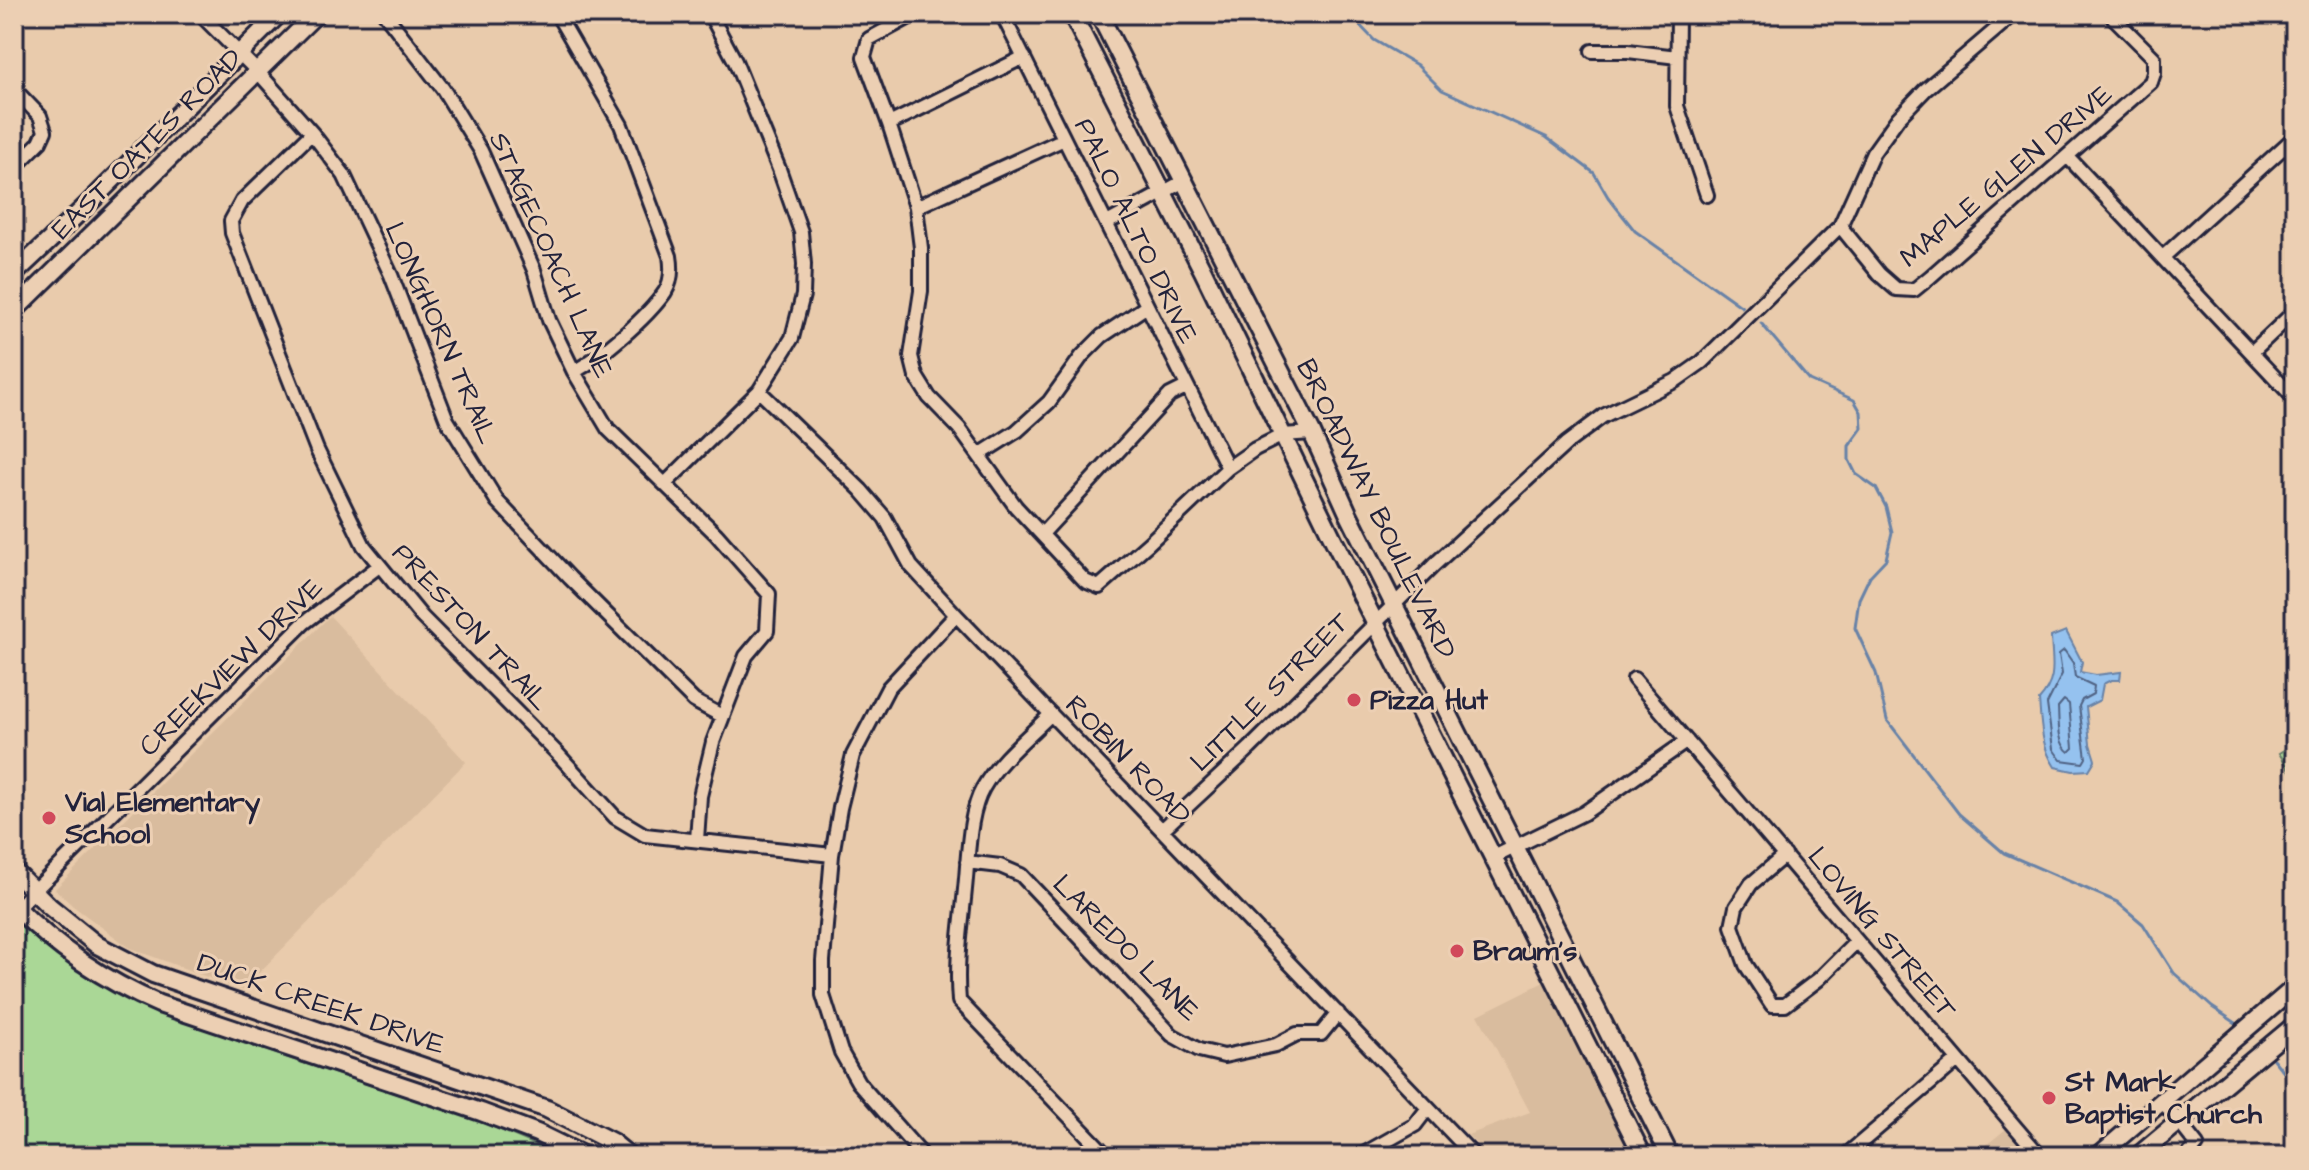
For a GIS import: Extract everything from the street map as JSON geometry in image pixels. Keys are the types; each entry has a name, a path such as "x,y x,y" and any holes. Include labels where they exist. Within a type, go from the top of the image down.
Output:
{"main road":[{"name":"EAST OATES ROAD","path":"14,274 279,14"},
{"name":"EAST OATES ROAD","path":"14,311 316,14"},
{"name":"BROADWAY BOULEVARD","path":"1072,14 1643,1156"},
{"name":"BROADWAY BOULEVARD","path":"1099,14 1312,433 1348,513 1670,1156"},
{"path":"32,257 52,275"},
{"name":"DUCK CREEK DRIVE","path":"14,871 97,945 153,974 547,1109 612,1142 629,1156"},
{"name":"DUCK CREEK DRIVE","path":"15,906 65,952 118,986 159,1004 537,1133 584,1156"},
{"path":"2098,1156 2295,987"},
{"path":"2138,1156 2295,1025"},
{"path":"1620,1110 1642,1101"},
{"path":"537,1133 547,1109"}],"street":[{"name":"LONGHORN TRAIL","path":"200,14 258,72 344,175 391,275 447,420 497,501 694,701 722,716"},
{"name":"STAGECOACH LANE","path":"385,14 443,89 481,151 534,270 549,320 574,372 608,429 716,534 769,594 767,631 746,656 713,742 700,796 697,840"},
{"path":"557,14 621,125 670,256 672,271 666,291 648,310 596,360 574,372"},
{"path":"665,484 759,391 792,338 803,295 801,232 735,61 710,14"},
{"path":"915,14 869,39 864,57 916,207 921,248 921,291 911,356 916,376 929,397 959,428 1016,507 1085,581 1099,587 1228,468 1255,449 1283,435 1312,433"},
{"name":"PALO ALTO DRIVE","path":"1002,14 1228,468"},
{"path":"1678,14 1677,106 1707,195"},
{"path":"1840,226 1873,153 1898,118 1925,90 2014,14"},
{"name":"MAPLE GLEN DRIVE","path":"1840,226 1879,274 1896,289 1914,290 2151,82 2154,58 2110,14"},
{"path":"1592,51 1628,51 1677,57"},
{"path":"889,124 1024,57"},
{"path":"14,89 40,116 45,131 40,142 14,168"},
{"name":"PRESTON TRAIL","path":"312,133 242,201 231,221 232,233 317,450 364,546 422,617 557,753 615,817 645,835 832,855"},
{"path":"2163,257 2295,137"},
{"path":"916,207 1064,139"},
{"path":"2068,157 2295,399"},
{"path":"1107,223 1184,181"},
{"name":"LITTLE STREET","path":"1163,829 1250,748 1375,622 1567,443 1603,416 1675,381 1702,362 1840,226"},
{"path":"979,455 1017,431 1049,402 1082,356 1102,336 1147,306"},
{"path":"2252,352 2295,311"},
{"path":"1042,534 1163,402 1186,387"},
{"name":"ROBIN ROAD","path":"759,391 877,508 911,566 956,615 1474,1156"},
{"name":"CREEKVIEW DRIVE","path":"15,906 34,891 304,623 379,566"},
{"path":"923,1156 858,1082 841,1052 823,995 823,961 832,855 853,755 888,688 956,615"},
{"name":"LOVING STREET","path":"1634,679 2040,1156"},
{"path":"1050,715 983,788 975,808 959,928 959,1001 1102,1154"},
{"path":"1494,857 1584,813 1687,741"},
{"path":"1785,855 1751,884 1736,907 1732,926 1746,965 1772,1005 1785,1005 1819,979 1857,941"},
{"name":"LAREDO LANE","path":"967,862 1000,866 1021,875 1172,1035 1199,1050 1224,1056 1276,1045 1297,1034 1321,1034 1338,1013"},
{"path":"1845,1156 1958,1060"},
{"path":"2163,1102 2197,1145 2187,1156"},
{"path":"1360,1156 1415,1125 1428,1108"}],"shaded area":[{"path":"330,616 466,762 242,990 130,948 55,889"},
{"path":"1546,981 1632,1156 1488,1156 1468,1135 1530,1112 1478,1015"},
{"path":"2006,1129 2027,1156 1973,1156"}],"green space":[{"path":"2287,748 2295,749 2295,779 2279,753"},
{"path":"14,916 60,957 111,991 243,1043 479,1121 562,1156 14,1156"}],"water":[{"path":"2066,631 2082,662 2080,672 2096,675 2121,672 2120,680 2103,684 2100,700 2086,707 2095,760 2089,770 2073,771 2055,767 2042,735 2039,700 2051,678 2051,637"}],"waterway":[{"path":"1349,14 1374,40 1417,65 1442,90 1546,137 1594,173 1608,197 1635,231 1742,307"},
{"path":"1761,323 1809,380 1854,400 1861,412 1862,428 1849,446 1849,460 1856,474 1876,488 1886,507 1892,532 1886,559 1870,576 1859,599 1855,628 1876,673 1887,720 1959,814 2004,853 2117,902 2143,924 2174,973 2212,1007 2236,1023"},
{"path":"2273,1059 2295,1086"}],"place":[{"name":"Pizza Hut","path":"1354,700"},
{"name":"Vial Elementary School","path":"49,818"},
{"name":"Braum's","path":"1457,951"},
{"name":"St Mark Baptist Church","path":"2049,1098"}]}
